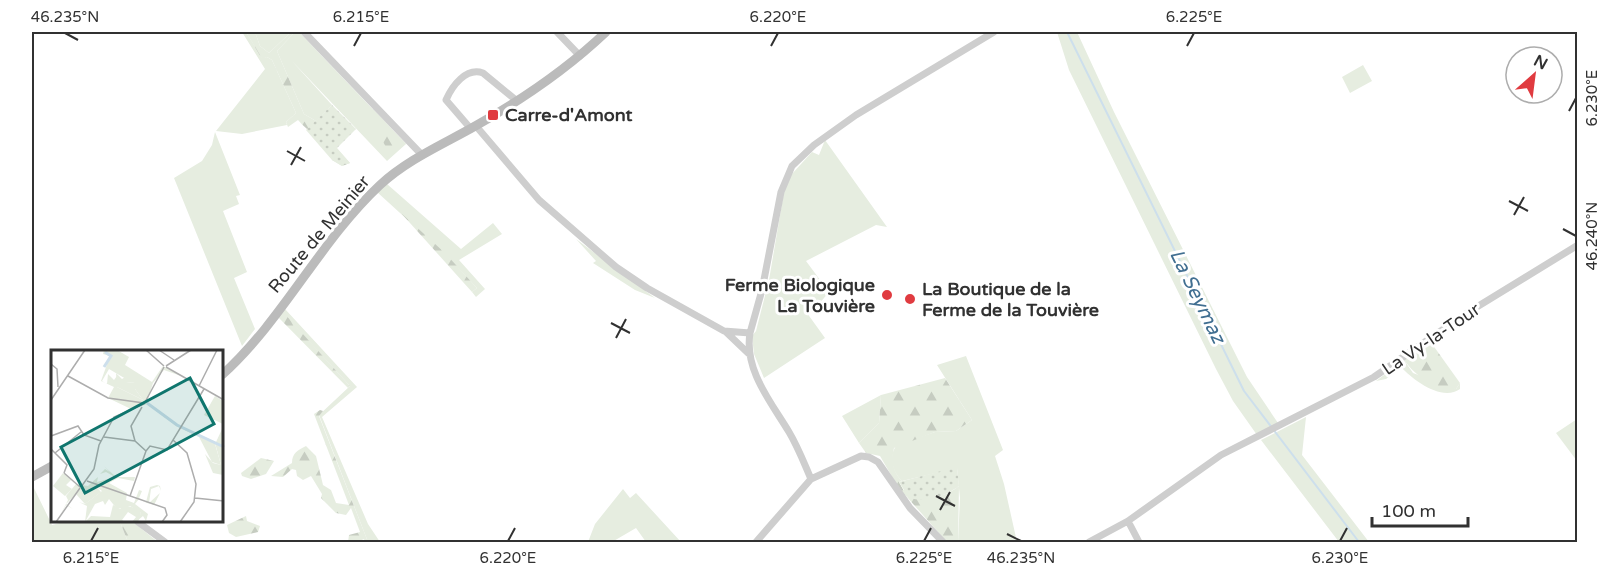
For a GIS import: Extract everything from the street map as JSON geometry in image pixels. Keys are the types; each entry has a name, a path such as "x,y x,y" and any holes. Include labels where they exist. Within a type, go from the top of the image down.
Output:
{"street":[{"path":"304,32 422,155"},
{"path":"557,32 580,56"},
{"name":"Route de Meinier","path":"224,373 248,348 366,200 394,173 517,101 580,56 606,32"},
{"path":"811,479 797,445 768,402 749,354 750,333 762,290 781,192 792,166 814,145 856,115 990,33"},
{"path":"517,101 483,73 476,71 457,82 446,100 474,127 534,195 616,267 647,288 724,330 749,354"},
{"name":"La Vy-la-Tour","path":"1128,521 1208,463 1374,377 1467,313 1578,245"},
{"path":"724,330 750,333"},
{"path":"756,543 811,479 856,458 872,458 882,467 910,508 943,543"},
{"path":"32,477 51,467"},
{"path":"1089,543 1128,521 1139,543"},
{"path":"139,523 165,543"}],"green space":[{"path":"242,32 246,32 262,58 267,57 272,60 296,113 286,122 287,125 242,134 216,131 265,69"},
{"path":"246,32 255,32 260,46 269,53 291,32 295,32 277,51 304,114 316,121 321,131 350,163 342,166 332,160 339,153 298,120 288,127 286,122 296,113 272,60 267,57 262,59"},
{"path":"255,32 291,32 269,53 260,46"},
{"path":"295,32 299,32 406,144 387,161 291,60 332,105 316,121 304,114 277,51"},
{"path":"1057,32 1077,32 1114,112 1247,377 1278,423 1257,435 1233,401 1216,369 1069,70"},
{"path":"1363,65 1372,81 1350,93 1342,77"},
{"path":"332,105 356,129 337,148 350,163 342,166 332,160 306,130"},
{"path":"373,109 406,144 386,147 378,133 384,129 370,114"},
{"path":"215,132 240,195 236,196 239,204 223,211 247,272 234,278 255,329 242,346 174,178 202,161 212,145"},
{"path":"825,140 887,227 876,225 806,261 829,292 807,313 825,338 764,378 754,354 752,336 756,331 769,280 784,192 791,175 812,152 819,155"},
{"path":"387,184 461,249 493,223 502,234 459,260 485,289 476,297 472,292 477,288 445,254 377,192"},
{"path":"401,213 445,253 477,288 472,292"},
{"path":"576,239 655,298 635,290 593,263 596,261"},
{"path":"285,309 357,387 322,417 368,524 380,542 368,542 319,415 350,386 282,312"},
{"path":"282,311 350,386 348,388 278,317"},
{"path":"1430,341 1460,383 1456,389 1433,384 1414,372 1404,360"},
{"path":"966,356 1003,450 995,456 1017,542 958,542 960,498 957,468 902,481 894,468 892,458 897,445 935,432 956,431 972,420 937,365"},
{"path":"1404,360 1413,373 1456,389 1460,383 1460,389 1445,393 1428,388 1401,367 1386,379 1376,381"},
{"path":"945,378 972,420 956,431 935,432 894,448 894,466 902,481 899,482 904,491 901,492 880,456 866,453 859,443 879,423 881,395"},
{"path":"881,395 879,423 859,443 842,416"},
{"path":"320,410 323,411 319,416 368,542 363,539 361,542 348,542 349,535 360,532 351,508 346,515 336,513 321,498 322,494 311,476 303,480 297,476 296,470 292,469 283,477 271,476 292,463 294,454 306,446 316,456 323,485 331,490 336,503 349,505 314,414"},
{"path":"1306,417 1302,455 1369,542 1339,542 1261,440"},
{"path":"1577,419 1577,461 1556,433"},
{"path":"261,458 274,461 266,474 251,479 242,476 241,473"},
{"path":"957,467 959,486 946,494 922,500 914,499 901,492 904,490 899,482"},
{"path":"32,484 52,525 120,523 128,542 32,542"},
{"path":"959,486 958,542 947,542 906,496 933,497 946,494"},
{"path":"623,489 630,498 636,493 681,542 646,542 636,528 612,542 588,542 595,524"},
{"path":"246,516 247,521 260,526 258,532 236,537 229,533 227,525"},
{"path":"120,523 134,523 158,542 128,542"}],"waterway":[{"name":"La Seymaz","path":"1067,32 1244,391 1359,542"}],"place":[{"name":"Carre-d'Amont","path":"493,115"},
{"name":"Ferme Biologique La Touvière","path":"887,295"},
{"name":"La Boutique de la Ferme de la Touvière","path":"910,299"}]}
